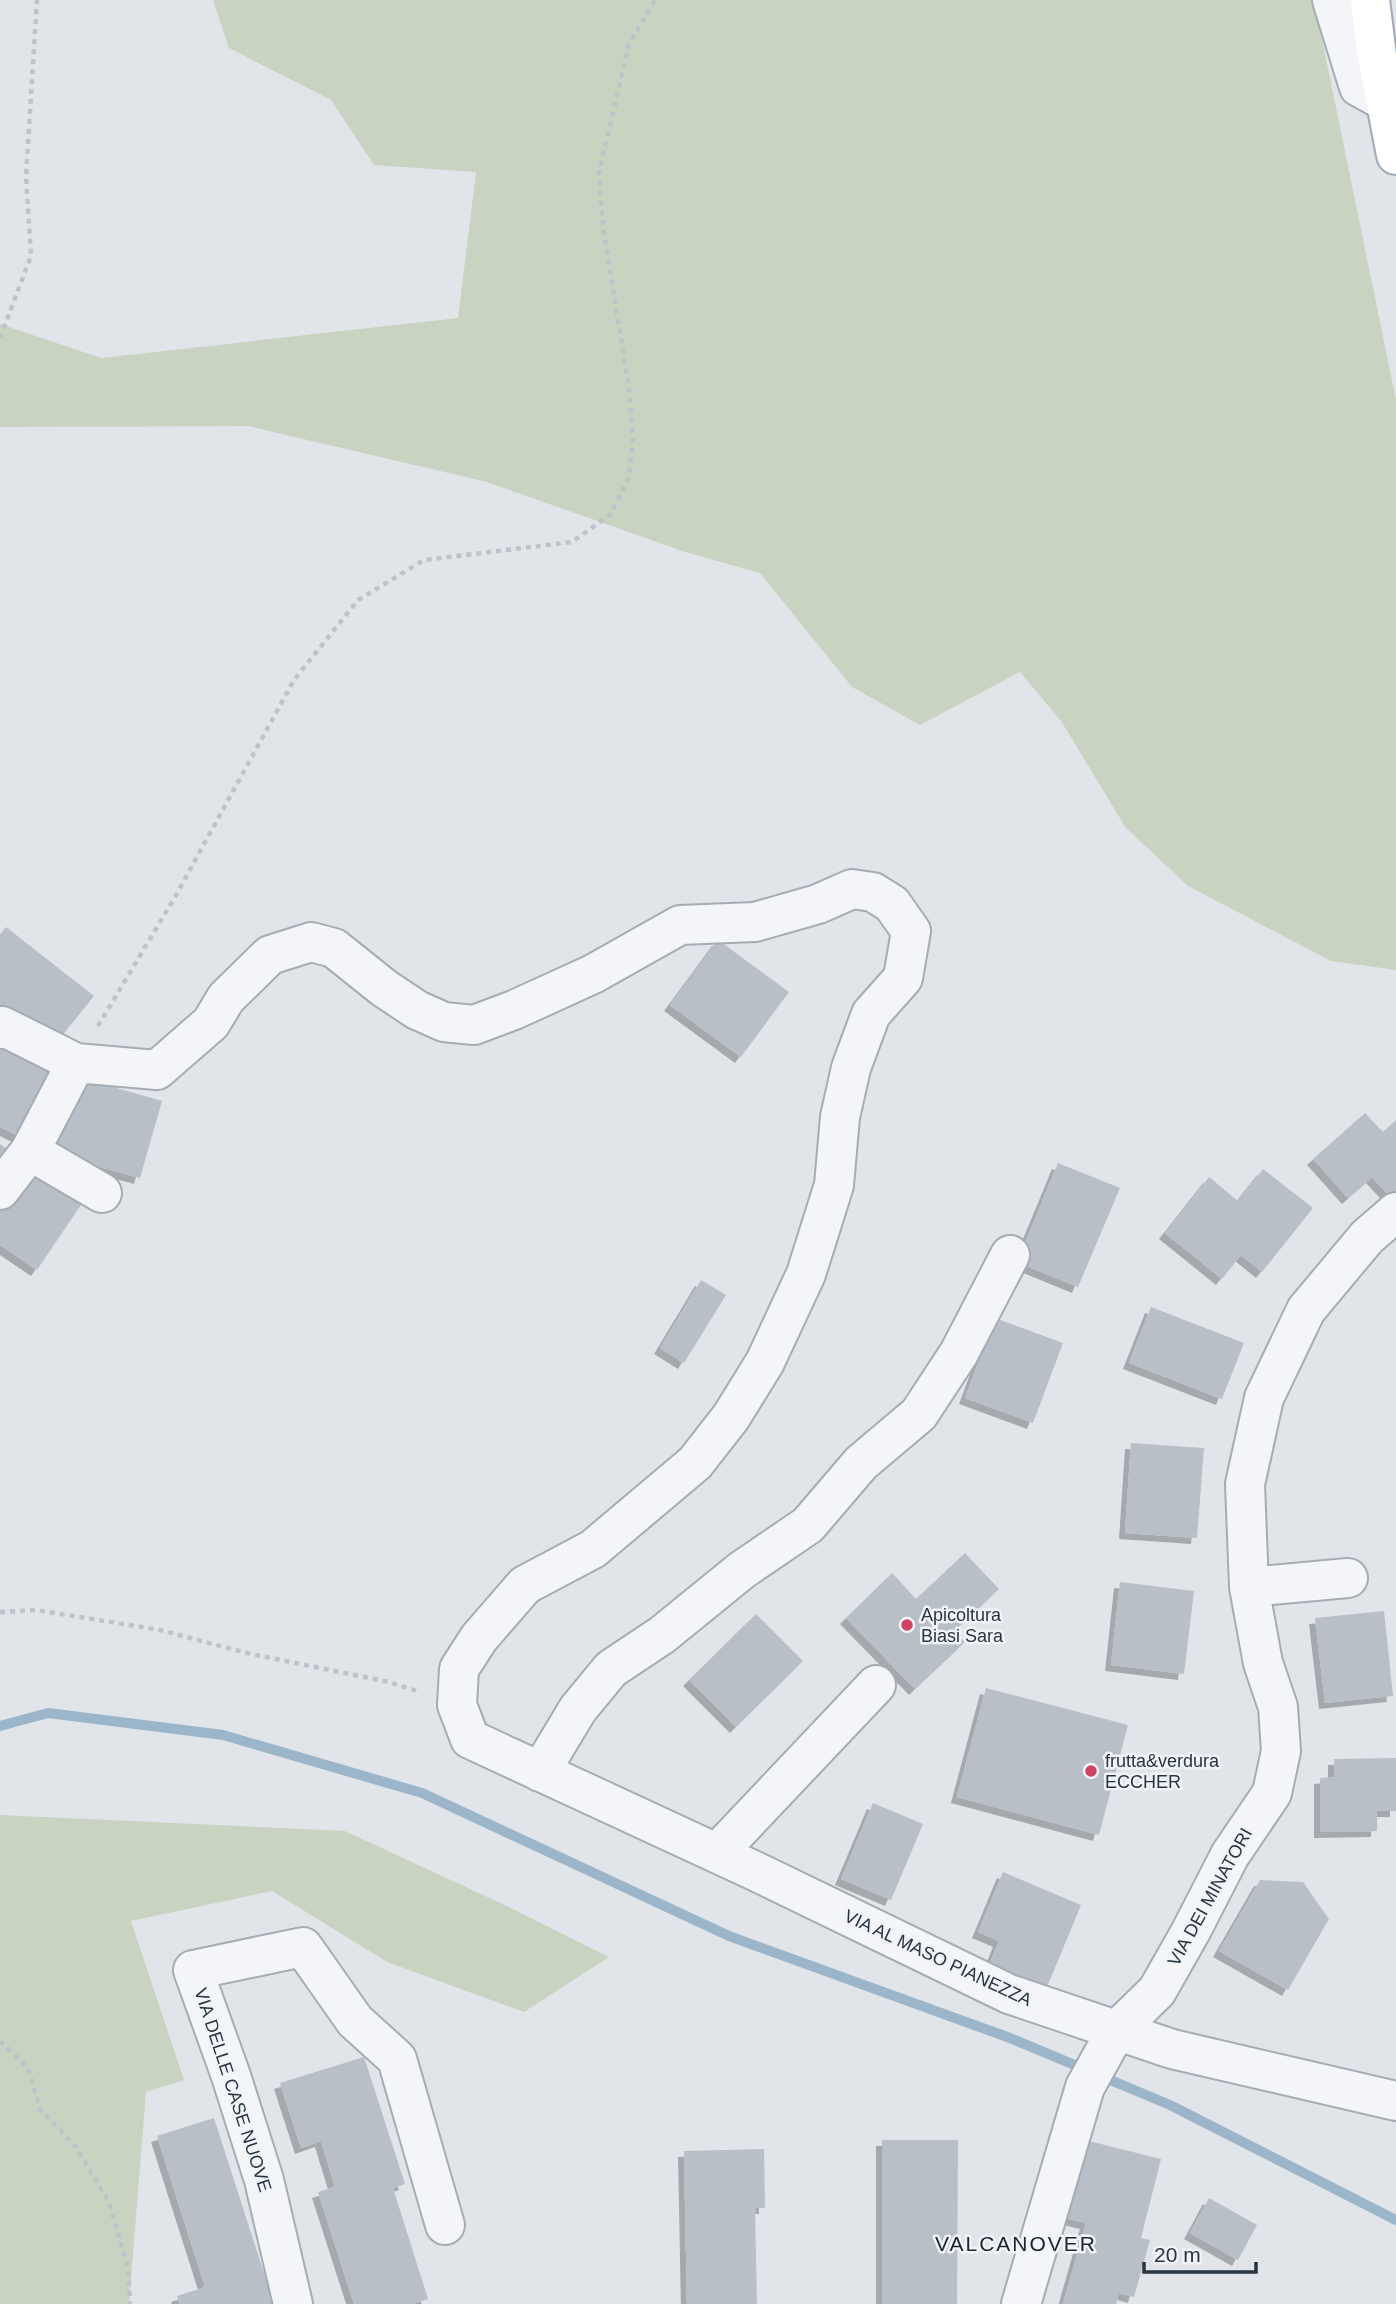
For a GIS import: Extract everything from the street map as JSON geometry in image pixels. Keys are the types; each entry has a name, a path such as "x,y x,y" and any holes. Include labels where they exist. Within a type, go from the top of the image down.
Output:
{"main road":[{"path":"1370,0 1377,56 1396,155"}],"street":[{"path":"1332,0 1359,88 1386,102"},
{"name":"VIA AL MASO PIANEZZA","path":"0,1029 2,1026 76,1063 157,1070 211,1023 226,998 270,955 311,942 334,948 416,1010 444,1022 474,1025 593,974 680,925 755,922 818,904 852,888 873,892 892,904 911,931 903,978 871,1014 850,1068 840,1117 834,1185 806,1274 765,1362 731,1417 695,1463 593,1549 525,1585 479,1638 459,1669 457,1705 470,1739 717,1853 1111,2041 1172,2049 1396,2101"},
{"path":"0,1190 30,1151 76,1063"},
{"path":"30,1151 102,1193"},
{"name":"VIA DEI MINATORI","path":"1021,2304 1085,2087 1111,2041 1157,1991 1192,1931 1230,1855 1272,1793 1281,1751 1278,1707 1263,1663 1249,1587 1245,1484 1264,1398 1306,1310 1367,1237 1396,1212"},
{"path":"540,1772 578,1709 611,1669 662,1635 742,1570 808,1525 861,1463 919,1414 960,1353 1010,1255"},
{"path":"1249,1587 1348,1578"},
{"path":"717,1853 876,1685"},
{"name":"VIA DELLE CASE NUOVE","path":"293,2304 264,2180 193,1970 303,1947 355,2021 397,2059 444,2225"}],"path":[{"path":"0,338 31,256 26,176 37,0"},
{"path":"76,1063 175,897 294,680 358,600 424,560 572,542 610,514 629,477 633,438 629,389 603,227 599,172 629,44 655,0"},
{"path":"0,1612 36,1610 160,1630 251,1654 389,1682 457,1705"},
{"path":"0,2041 28,2068 40,2109 75,2146 109,2202 128,2268 130,2304"}],"green space":[{"path":"213,0 1314,0 1396,400 1396,970 1331,961 1188,886 1126,828 1061,721 1020,672 920,725 852,687 760,573 685,552 487,482 248,426 0,427 0,324 101,358 458,318 476,172 374,165 331,100 229,48"},
{"path":"0,1815 345,1831 609,1957 524,2012 387,1962 272,1891 131,1921 184,2080 146,2092 129,2304 0,2304"}],"building":[{"path":"6,927 94,996 53,1047 0,1006 0,935"},
{"path":"718,940 789,992 741,1057 670,1005"},
{"path":"0,1046 62,1073 26,1140 0,1127"},
{"path":"75,1076 162,1101 140,1178 53,1154"},
{"path":"1365,1113 1383,1132 1396,1120 1396,1203 1372,1177 1348,1198 1313,1159"},
{"path":"0,1144 11,1152 0,1168"},
{"path":"29,1162 85,1199 37,1270 0,1245 0,1205"},
{"path":"1058,1163 1120,1188 1078,1287 1017,1262"},
{"path":"1263,1169 1313,1208 1262,1272 1241,1255 1222,1279 1165,1233 1209,1177 1238,1201"},
{"path":"701,1280 726,1295 684,1363 660,1348"},
{"path":"1151,1307 1244,1343 1222,1399 1129,1363"},
{"path":"995,1318 1063,1343 1033,1423 965,1398"},
{"path":"1131,1443 1204,1448 1197,1538 1125,1533"},
{"name":"Apicoltura Biasi Sara","path":"965,1553 999,1589 954,1631 965,1642 915,1689 846,1618 892,1573 916,1599"},
{"path":"1120,1582 1194,1591 1184,1674 1111,1665"},
{"path":"1384,1611 1393,1696 1325,1703 1315,1618"},
{"path":"756,1614 803,1661 736,1727 689,1680"},
{"path":"986,1688 1128,1725 1099,1835 957,1797"},
{"path":"1396,1758 1396,1811 1377,1811 1377,1831 1320,1832 1320,1778 1334,1777 1334,1759"},
{"path":"873,1803 923,1824 891,1900 841,1879"},
{"path":"1003,1872 1081,1905 1047,1987 990,1963 999,1941 978,1932"},
{"path":"1260,1880 1303,1882 1329,1919 1288,1990 1219,1951"},
{"path":"364,2057 405,2184 393,2188 428,2299 412,2304 354,2304 318,2192 335,2187 321,2141 301,2148 280,2083"},
{"path":"214,2118 274,2304 180,2304 177,2296 205,2287 157,2136"},
{"path":"882,2140 958,2140 957,2304 882,2304"},
{"path":"1085,2140 1161,2159 1141,2238 1150,2240 1134,2297 1119,2293 1116,2304 1063,2304 1086,2223 1065,2218"},
{"path":"764,2149 765,2208 755,2208 757,2304 687,2304 684,2151"},
{"path":"1209,2198 1257,2225 1238,2260 1190,2233"}],"waterway":[{"path":"0,1726 48,1713 223,1735 422,1793 729,1936 1010,2038 1170,2105 1396,2220"}],"place":[{"name":"Apicoltura Biasi Sara","path":"907,1625"},
{"name":"frutta&verdura ECCHER","path":"1091,1771"}],"district":[{"name":"VALCANOVER","path":"1016,2243"}]}
